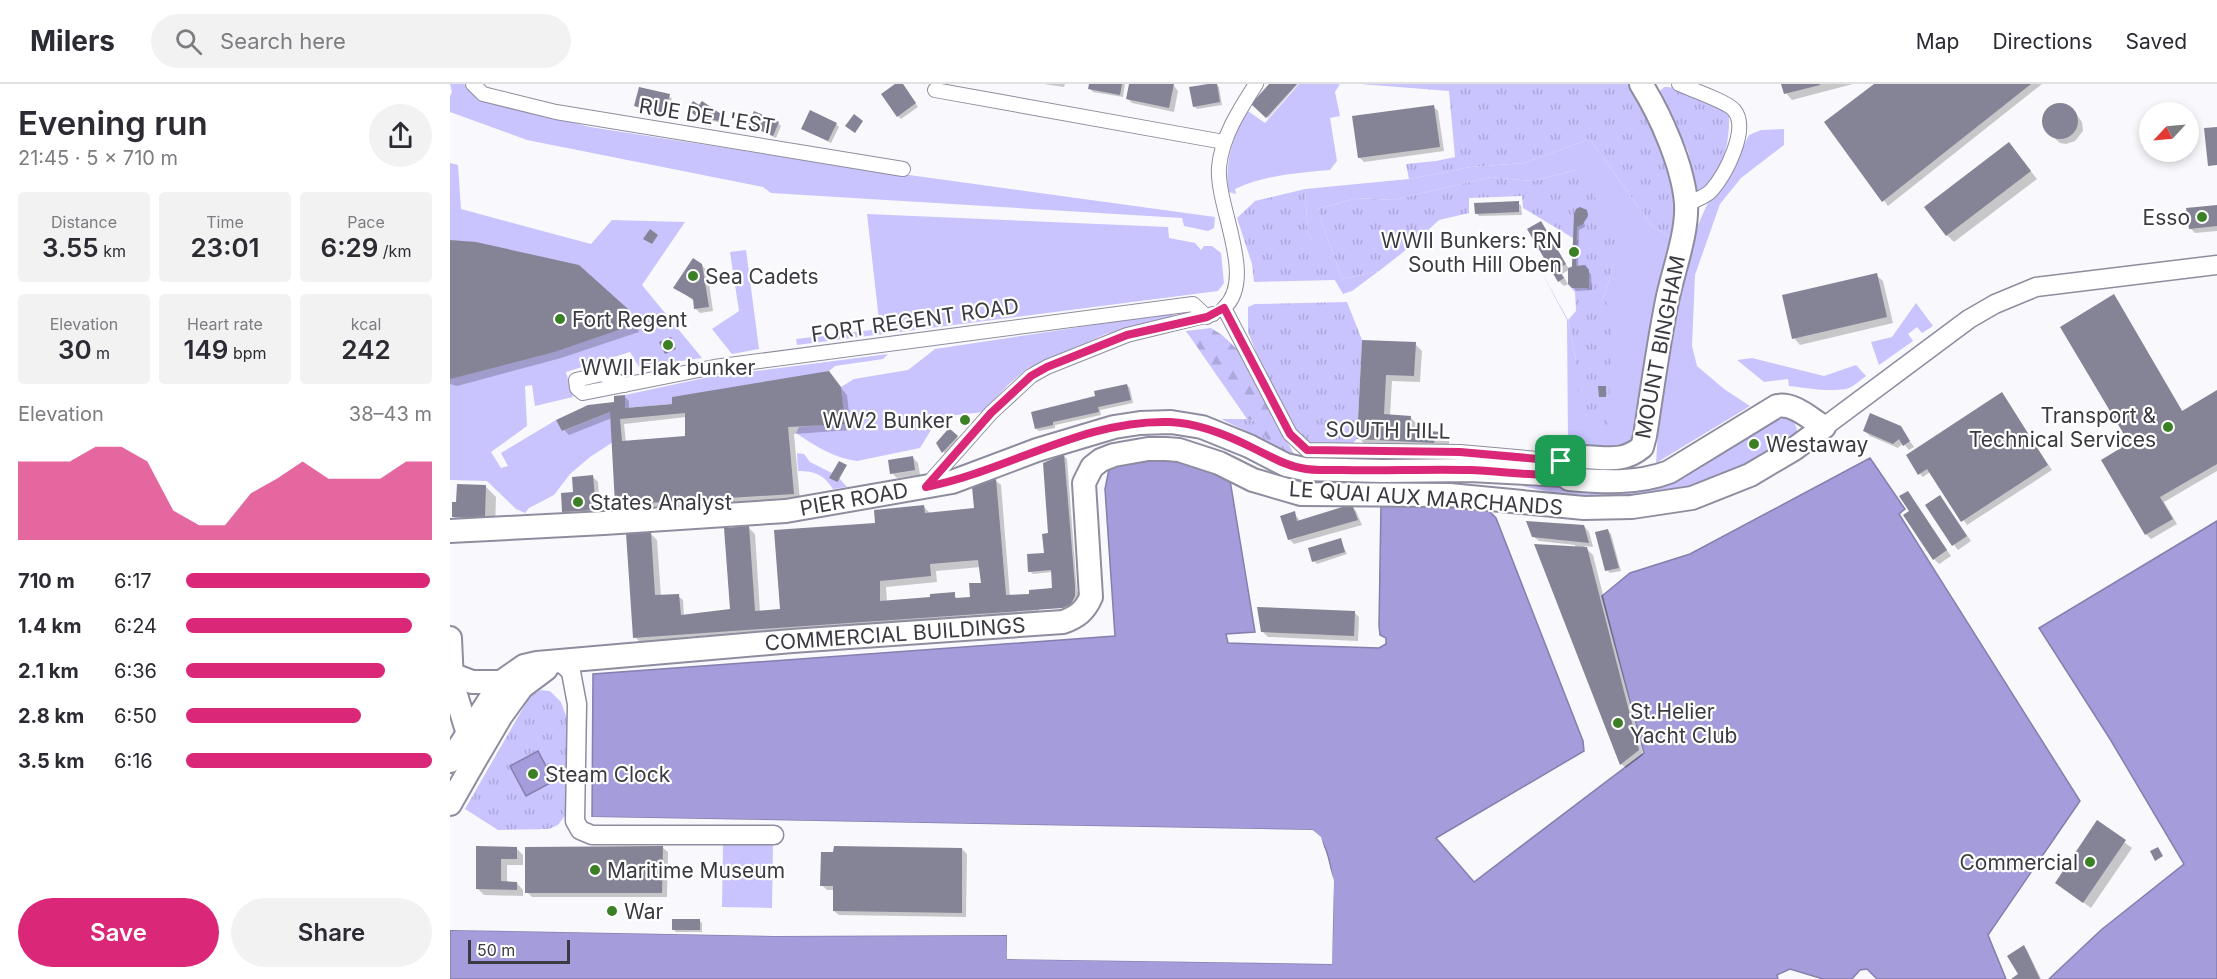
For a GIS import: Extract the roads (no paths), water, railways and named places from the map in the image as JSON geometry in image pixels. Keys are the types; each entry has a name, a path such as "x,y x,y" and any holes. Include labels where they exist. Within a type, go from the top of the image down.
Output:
{"main road":[{"name":"MOUNT BINGHAM","path":"1562,468 1570,457 1624,458 1642,447 1667,301 1685,222 1686,204 1683,180 1675,154 1645,85"},
{"path":"1562,468 1569,479 1651,479 1669,472 1777,406 1786,405 1795,408 1824,427"},
{"name":"PIER ROAD","path":"450,531 786,511 926,487 964,478 1037,450 1140,423 1171,422 1202,427 1249,446 1286,465 1304,469 1382,471 1562,468"},
{"name":"LE QUAI AUX MARCHANDS","path":"1092,466 1114,455 1148,449 1166,449 1179,450 1219,463 1253,480 1301,494 1449,495 1584,508 1632,507 1692,498 1750,476 1794,450 1824,427"},
{"name":"COMMERCIAL BUILDINGS","path":"468,734 501,682 524,666 537,663 1069,620 1086,609 1090,597 1084,483 1092,466"},
{"path":"450,638 452,682 468,734 450,804"},
{"path":"460,764 501,716 522,687 558,661"},
{"path":"451,674 472,682 501,682"}],"street":[{"name":"RUE DE L'EST","path":"473,84 483,94 556,112 903,169"},
{"path":"926,487 991,413 1031,376 1047,367 1127,335 1207,317 1232,301 1237,276 1219,168 1224,142 1237,114 1256,84"},
{"path":"1679,84 1733,107 1738,117 1739,132 1732,157 1710,192 1686,204"},
{"path":"935,90 1224,142"},
{"path":"1824,427 1968,319 1995,304 2036,287 2217,265"},
{"name":"FORT REGENT ROAD","path":"625,385 714,368 1129,311 1193,304 1207,317"},
{"name":"SOUTH HILL","path":"1224,308 1290,434 1307,450 1460,452 1562,468"},
{"path":"558,661 571,672 577,704 575,821 580,830 592,835 774,835"}],"place":[{"name":"Esso","path":"2202,217"},
{"name":"WWII Bunkers: RN South Hill Oben","path":"1574,252"},
{"name":"Sea Cadets","path":"693,276"},
{"name":"Fort Regent","path":"560,319"},
{"name":"WWII Flak bunker","path":"668,345"},
{"name":"WW2 Bunker","path":"965,420"},
{"name":"Transport & Technical Services","path":"2168,427"},
{"name":"Westaway","path":"1754,444"},
{"name":"States Analyst","path":"578,502"},
{"name":"St.Helier Yacht Club","path":"1618,723"},
{"name":"Steam Clock","path":"533,774"},
{"name":"Commercial","path":"2090,862"},
{"name":"Maritime Museum","path":"595,870"},
{"name":"War","path":"612,911"}]}
